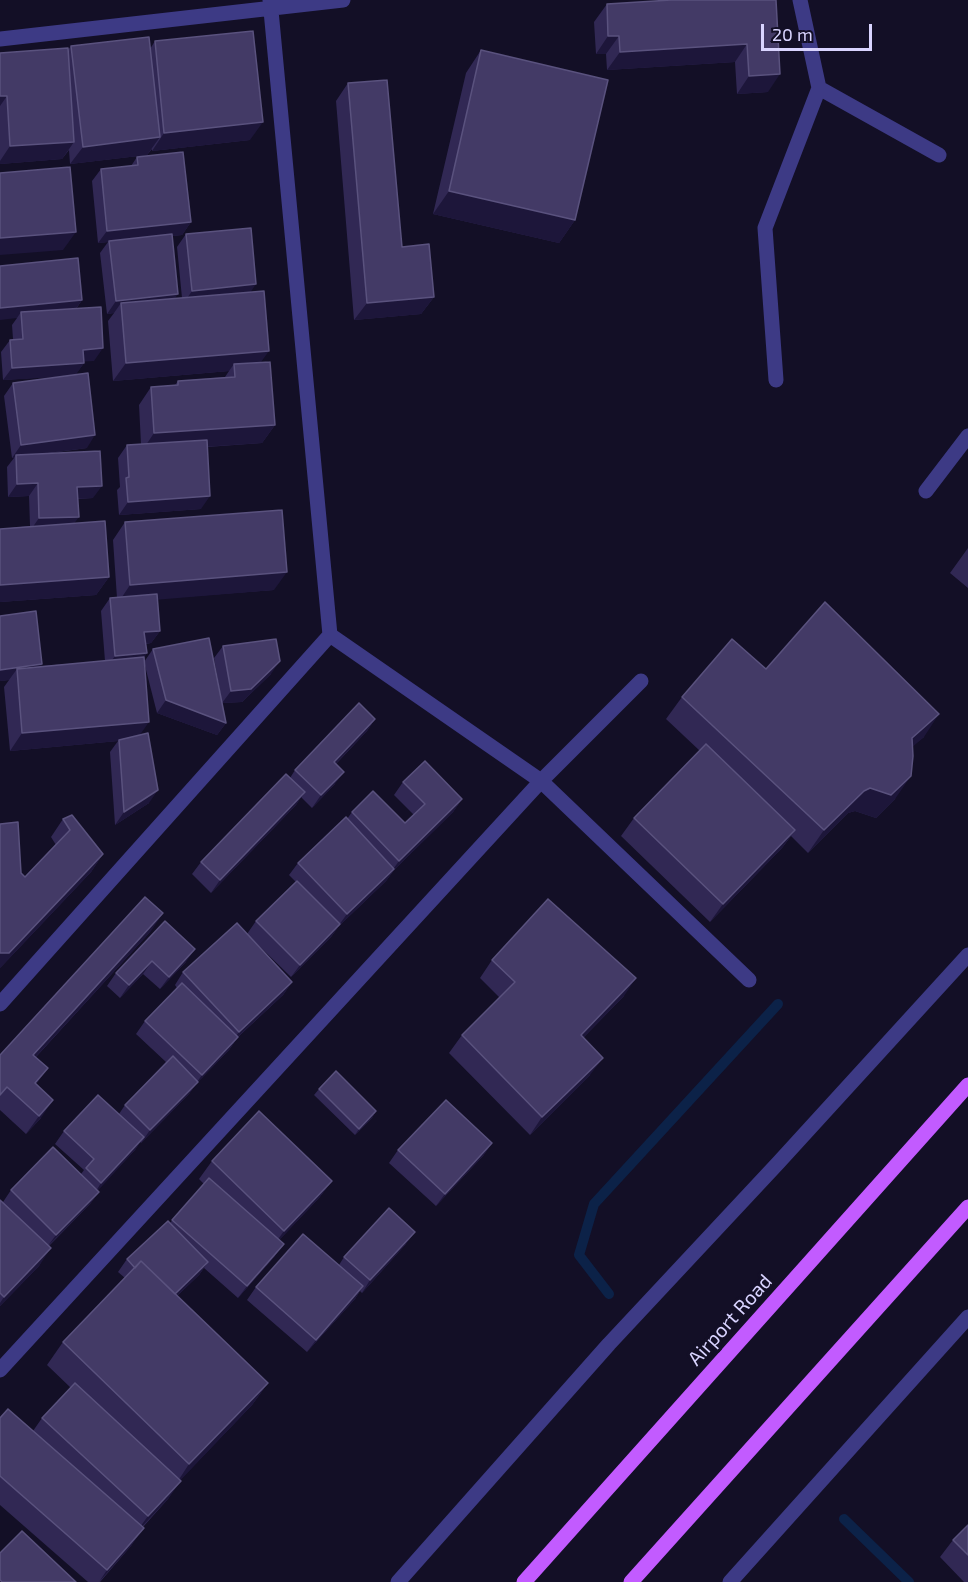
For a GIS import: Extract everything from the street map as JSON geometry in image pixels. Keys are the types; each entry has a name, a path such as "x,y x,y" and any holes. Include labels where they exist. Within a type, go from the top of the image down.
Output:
{"main road":[{"name":"Airport Road","path":"524,1582 968,1085"},
{"path":"631,1582 968,1207"}],"street":[{"path":"0,39 270,4 343,0"},
{"path":"776,380 765,228 819,88 800,0"},
{"path":"0,1004 330,635 270,4"},
{"path":"819,88 939,155"},
{"path":"926,491 968,435"},
{"path":"330,635 541,781 749,980"},
{"path":"0,1370 541,781 641,681"},
{"path":"398,1582 609,1344 968,956"},
{"path":"730,1582 968,1317"}],"building":[{"path":"671,0 776,0 780,74 749,76 747,44 620,52 619,36 608,36 607,4"},
{"path":"253,31 263,122 164,133 155,41"},
{"path":"149,37 160,137 83,147 71,46"},
{"path":"68,48 74,142 10,146 7,96 0,96 0,53"},
{"path":"481,50 608,80 575,220 449,191"},
{"path":"387,80 402,247 429,244 434,297 367,303 348,83"},
{"path":"183,152 191,222 107,231 101,169 138,165 137,157"},
{"path":"70,167 76,232 0,238 0,173"},
{"path":"251,228 256,284 192,291 186,234"},
{"path":"172,234 178,294 116,301 109,241"},
{"path":"78,258 82,300 0,308 0,266"},
{"path":"264,291 269,351 126,363 121,303"},
{"path":"101,307 103,348 83,350 84,363 12,368 10,340 23,339 21,312"},
{"path":"270,362 275,425 154,433 151,387 178,385 178,381 235,377 234,364"},
{"path":"88,373 95,435 21,445 13,383"},
{"path":"207,440 210,496 128,502 127,445"},
{"path":"100,451 102,486 77,487 79,517 39,518 38,483 17,484 16,455"},
{"path":"282,510 287,572 130,585 125,522"},
{"path":"105,521 109,577 0,585 0,529"},
{"path":"157,594 160,631 144,632 147,653 115,656 110,598"},
{"path":"825,602 939,714 912,738 911,776 891,795 870,788 864,791 824,830 682,697 732,639 766,669"},
{"path":"36,611 42,664 0,670 0,616"},
{"path":"209,638 226,723 166,700 153,649"},
{"path":"276,639 280,661 251,689 231,691 223,646"},
{"path":"144,657 149,722 22,733 17,669"},
{"path":"359,703 375,719 334,762 344,772 321,795 295,770"},
{"path":"148,733 158,790 124,812 119,740"},
{"path":"706,744 795,830 723,904 634,818"},
{"path":"425,761 462,799 399,861 352,812 373,791 405,823 425,804 403,782"},
{"path":"286,774 305,792 220,880 201,862"},
{"path":"72,815 103,854 9,953 0,953 0,824 18,822 21,873 25,877 70,830 63,819"},
{"path":"346,817 394,869 347,914 298,863"},
{"path":"297,881 340,924 300,965 256,921"},
{"path":"145,897 163,913 33,1055 48,1068 35,1083 53,1100 39,1116 7,1087 0,1095 0,1055"},
{"path":"548,899 636,978 581,1035 603,1058 542,1117 462,1035 515,982 492,960"},
{"path":"165,921 195,949 169,977 152,961 129,985 116,973"},
{"path":"237,923 292,982 239,1032 183,972"},
{"path":"182,983 238,1037 202,1075 145,1021"},
{"path":"173,1056 198,1082 150,1130 125,1105"},
{"path":"336,1071 376,1111 359,1129 319,1089"},
{"path":"98,1095 144,1137 101,1183 86,1168 94,1159 64,1131"},
{"path":"446,1100 492,1143 445,1194 398,1150"},
{"path":"259,1111 332,1181 284,1231 212,1161"},
{"path":"53,1147 99,1192 56,1235 11,1190"},
{"path":"209,1178 284,1244 247,1286 172,1220"},
{"path":"0,1200 51,1248 4,1297 0,1293"},
{"path":"389,1208 415,1232 370,1280 344,1257"},
{"path":"168,1221 208,1262 175,1294 141,1261 135,1268 127,1259"},
{"path":"303,1234 363,1286 316,1340 256,1287"},
{"path":"141,1261 268,1383 189,1464 63,1342"},
{"path":"75,1383 181,1481 148,1516 42,1418"},
{"path":"8,1409 144,1528 107,1570 0,1476 0,1418"},
{"path":"968,1525 968,1555 953,1540"},
{"path":"22,1531 76,1582 2,1582 0,1580 0,1553"}],"waterway":[{"path":"609,1294 579,1255 594,1204 778,1004"},
{"path":"844,1519 909,1582"}]}
